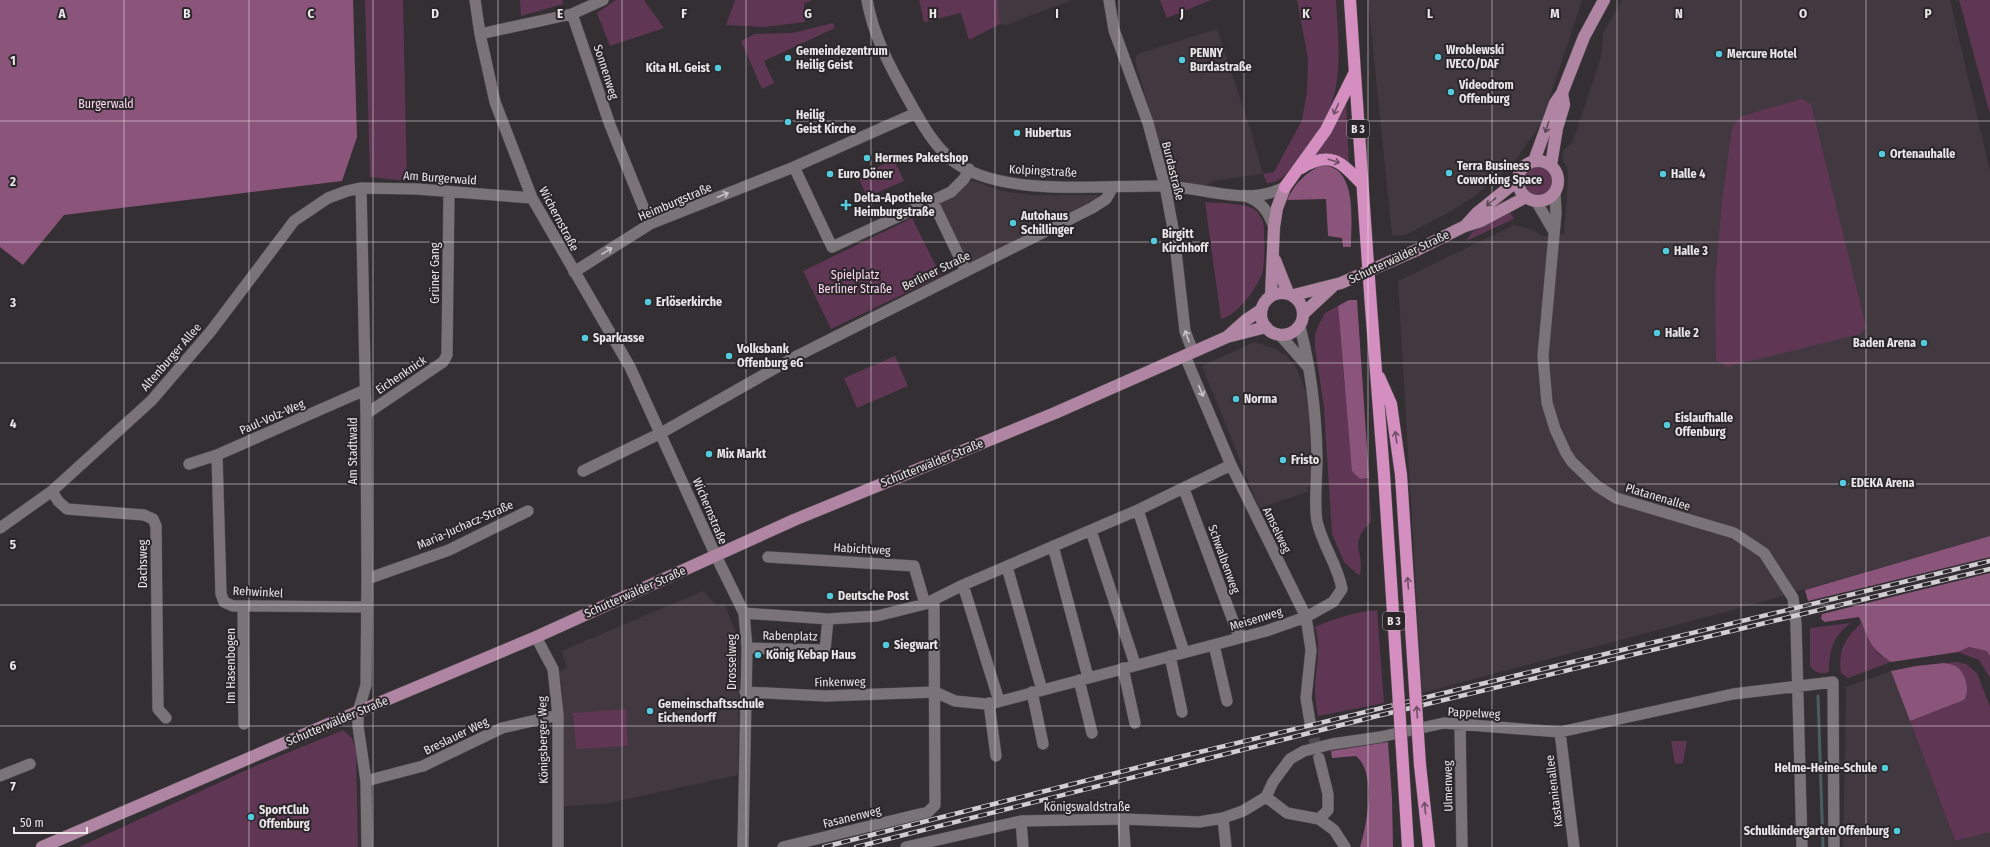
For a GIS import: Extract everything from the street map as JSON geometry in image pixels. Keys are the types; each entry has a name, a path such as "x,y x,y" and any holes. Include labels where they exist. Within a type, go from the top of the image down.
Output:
{"highway":[{"name":"B 3","path":"1350,0 1354,74 1384,475 1408,847"},
{"path":"1285,187 1326,130 1354,74"},
{"path":"1299,169 1313,161 1327,158 1343,164 1362,184"},
{"path":"1375,366 1391,404 1401,475 1420,765 1429,847"}],"main road":[{"name":"Schutterwälder Straße","path":"1465,226 1477,213 1518,180 1523,168 1534,161 1555,103 1562,94 1584,37 1604,0"},
{"name":"Schutterwälder Straße","path":"1551,165 1557,128 1564,105 1562,94"},
{"path":"1534,161 1543,161 1551,165 1558,176 1558,185 1555,193"},
{"path":"1518,180 1520,189 1531,199"},
{"path":"1271,295 1274,227 1277,208 1285,187"},
{"name":"Schutterwälder Straße","path":"1291,294 1333,286 1419,249 1465,226 1481,221 1531,199 1550,198 1555,193"},
{"path":"1273,257 1291,294 1299,300 1304,313 1300,327 1294,332 1280,335 1266,327 1261,319 1261,310 1264,303 1271,295 1279,292 1291,294"},
{"name":"Schutterwälder Straße","path":"1304,313 1333,286"},
{"name":"Schutterwälder Straße","path":"1227,337 1246,320 1261,310"},
{"name":"Schutterwälder Straße","path":"42,847 536,637 794,520 1055,413 1227,337 1266,327"}],"street":[{"name":"Wichernstraße","path":"475,0 480,34 495,102 532,198 630,367 716,556"},
{"path":"480,34 572,14 603,0"},
{"name":"Kolpingstraße","path":"867,0 873,27 890,65 932,140 954,161 969,169 1000,182 1031,186 1165,186 1248,197 1273,193 1285,187"},
{"name":"Burdastraße","path":"1109,0 1114,30 1148,123 1165,186 1174,234 1184,331 1189,354"},
{"name":"Sonnenweg","path":"572,14 608,120 650,224"},
{"name":"Heimburgstraße","path":"574,272 650,224 794,167 916,113"},
{"path":"794,167 832,247 951,192 958,186 969,169"},
{"name":"Berliner Straße","path":"661,433 795,357 1092,208 1106,199 1113,187"},
{"name":"Am Burgerwald","path":"347,190 361,188 417,189 532,198"},
{"name":"Am Stadtwald","path":"361,188 366,414 367,579 366,685 358,712 358,726 366,782 367,847"},
{"name":"Altenburger Allee","path":"0,528 52,491 152,400 187,361 294,221 328,198 347,190"},
{"name":"Grüner Gang","path":"448,355 449,192"},
{"name":"Platanenallee","path":"1555,193 1556,213 1553,230 1543,356 1548,403 1555,429 1566,453 1572,462 1597,486 1616,498 1734,533 1764,553 1793,598 1796,624 1799,687 1802,847"},
{"name":"Kolpingstraße","path":"1248,197 1260,203 1266,210 1274,227"},
{"path":"1531,199 1553,230"},
{"path":"932,200 966,271"},
{"path":"1300,327 1308,367"},
{"path":"1280,335 1308,367"},
{"name":"Amselweg","path":"1189,354 1231,465 1306,617 1311,650 1306,698 1310,722"},
{"name":"Eichenknick","path":"366,414 443,362 448,355"},
{"name":"Meisenweg","path":"934,692 955,701 994,702 1135,664 1214,645 1306,617 1333,602 1342,589 1340,575 1325,546 1317,520 1316,419 1308,367"},
{"name":"Paul-Volz-Weg","path":"190,464 217,455 365,390"},
{"path":"583,471 661,433"},
{"name":"Rehwinkel","path":"217,455 220,594 224,602 233,606 366,607"},
{"path":"934,692 930,602 963,585 1138,510 1231,465"},
{"name":"Schwalbenweg","path":"1184,489 1239,637"},
{"name":"Dachsweg","path":"52,491 58,501 67,510 144,515 153,519 156,526 158,709 166,718"},
{"path":"1138,510 1184,652"},
{"name":"Maria-Juchacz-Straße","path":"367,579 449,550 528,511"},
{"path":"1091,531 1135,664"},
{"path":"1053,546 1084,678 1092,733"},
{"name":"Drosselweg","path":"716,556 744,612 747,648 743,847"},
{"name":"Habichtweg","path":"768,557 914,566 930,602"},
{"path":"1007,567 1037,691 1043,744"},
{"path":"963,585 994,702 996,756"},
{"name":"Rabenplatz","path":"744,612 828,619 877,616 930,602"},
{"name":"Im Hasenbogen","path":"243,606 244,724"},
{"name":"Rabenplatz","path":"747,648 825,650 828,619"},
{"name":"Königsberger Weg","path":"536,637 552,669 558,715 558,847"},
{"path":"1214,645 1227,701"},
{"path":"1170,656 1182,712"},
{"path":"1123,668 1135,723"},
{"path":"1799,687 1819,682 1833,682 1834,847"},
{"name":"Pappelweg","path":"1266,797 1273,782 1290,759 1304,751 1332,744 1380,737 1444,723 1560,732 1733,694 1799,687"},
{"name":"Finkenweg","path":"745,692 826,696 934,692"},
{"name":"Fasanenweg","path":"783,847 928,812 935,805 934,692"},
{"name":"Breslauer Weg","path":"366,782 423,766 502,728 558,715"},
{"name":"Ulmenweg","path":"1460,724 1462,847"},
{"name":"Kastanienallee","path":"1560,732 1574,847"},
{"path":"1318,758 1328,794 1328,810 1319,819"},
{"path":"0,776 30,764"},
{"path":"1266,797 1288,813 1319,819 1334,830 1345,847"},
{"name":"Königswaldstraße","path":"906,847 928,844 1021,821 1123,819 1199,822 1224,818 1243,811 1266,797"},
{"path":"1224,818 1226,847"},
{"path":"1123,819 1125,847"},
{"path":"1021,821 1023,847"}],"shaded area":[{"path":"998,0 1072,0 1006,25 1000,24"},
{"path":"1368,0 1582,0 1541,124 1512,165 1476,195 1450,212 1405,235 1392,236"},
{"path":"1622,0 1950,0 1990,171 1990,536 1755,604 1422,693 1398,281 1514,225 1532,229 1543,236 1564,234 1568,178 1567,167 1563,161 1563,151 1573,141 1601,57 1603,33"},
{"path":"1217,29 1251,131 1263,174 1213,181 1204,187 1170,180 1135,61 1137,54"},
{"path":"971,180 1008,192 1032,195 1097,195 1098,201 970,264 967,263 940,208 941,202 963,188"},
{"path":"1254,342 1275,349 1287,356 1296,367 1306,392 1309,416 1311,472 1308,492 1259,508 1202,366"},
{"name":"Gemeinschaftsschule Eichendorff","path":"703,591 716,605 724,604 737,635 739,658 738,775 605,804 564,806 562,684 558,673 567,667 561,651"},
{"name":"Helme-Heine-Schule","path":"1891,671 1955,841 1990,832 1990,847 1843,847 1846,687"}],"green space":[{"name":"Burgerwald","path":"0,0 353,0 357,137 342,181 64,215 23,265 0,247"},
{"path":"365,0 403,0 407,181 370,177"},
{"path":"520,0 562,0 563,4 521,16"},
{"path":"616,0 644,0 664,28 610,46 597,13"},
{"path":"735,0 811,1 804,3 805,22 765,27 726,25"},
{"path":"919,0 998,0 1000,24 969,40 961,13 924,22"},
{"path":"1160,0 1211,0 1167,18"},
{"path":"1297,0 1336,0 1338,75 1332,103 1320,129 1313,140 1281,179 1272,183 1267,183 1263,174 1274,172 1302,120 1307,92 1308,59"},
{"path":"1959,0 1990,0 1990,114"},
{"path":"833,23 835,28 764,61 774,83 762,89 741,41 755,34 793,33"},
{"path":"1801,99 1811,104 1866,327 1860,334 1726,367 1716,360 1715,284 1722,200 1732,128 1739,117"},
{"path":"1346,100 1349,164 1311,157"},
{"path":"894,160 904,181 867,197 858,176"},
{"path":"1322,165 1334,168 1342,175 1347,185 1350,197 1352,223 1351,247 1343,247 1342,238 1328,236 1326,199 1287,200 1293,188 1301,179 1310,171"},
{"path":"1538,166 1549,170 1553,181 1549,192 1538,196 1527,192 1523,181 1527,170"},
{"path":"1205,202 1238,204 1250,207 1257,212 1264,226 1264,256 1262,274 1246,301 1234,312 1221,319"},
{"path":"1509,210 1514,219 1466,241 1472,232"},
{"name":"Spielplatz Berliner Straße","path":"912,218 941,276 831,329 803,271"},
{"path":"1349,300 1357,300 1369,478 1360,479 1352,471 1338,306"},
{"path":"1338,306 1344,381 1360,479 1369,478 1371,522 1360,536 1358,542 1361,566 1360,575 1344,562 1332,534 1324,408 1315,347 1315,334 1325,313"},
{"path":"895,356 908,386 857,408 844,378"},
{"path":"1990,536 1990,557 1808,601 1805,590"},
{"path":"1990,573 1990,656 1987,651 1969,647 1958,652 1891,662 1878,652 1870,642 1859,617 1825,622 1821,619 1822,614"},
{"path":"1377,610 1384,703 1318,716 1315,684 1318,659 1318,642 1315,627 1345,616"},
{"path":"1851,623 1840,633 1833,644 1829,672 1818,673 1810,666 1810,628"},
{"path":"1861,623 1878,654 1891,662 1848,678 1841,673 1840,665 1842,651 1851,634"},
{"path":"1969,647 1987,651 1990,656 1990,678 1979,660 1958,652"},
{"path":"1955,662 1966,664 1977,673 1990,707 1990,832 1955,841 1910,721 1964,700 1967,691 1963,678 1955,665 1944,663"},
{"path":"1944,663 1954,665 1964,676 1967,691 1964,700 1910,721 1891,671 1916,666"},
{"path":"626,709 628,746 576,749 573,713"},
{"name":"SportClub Offenburg","path":"343,730 352,738 356,750 358,847 79,847 253,767"},
{"path":"1671,741 1687,741 1683,763 1675,764"},
{"path":"1388,742 1392,798 1393,847 1360,847 1367,813 1368,786 1366,774 1362,764 1356,756 1332,758 1331,751"}],"waterway":[{"path":"1818,696 1823,847"}],"tunnel":[{"path":"1310,722 1318,757"}],"railway":[{"path":"824,847 1175,758 1990,561"},
{"path":"856,847 1373,717 1990,569"}],"place":[{"name":"Mercure Hotel","path":"1719,54"},
{"name":"Wroblewski IVECO/DAF","path":"1438,57"},
{"name":"Gemeindezentrum Heilig Geist","path":"788,58"},
{"name":"PENNY Burdastraße","path":"1182,60"},
{"name":"Kita Hl. Geist","path":"718,68"},
{"name":"Videodrom Offenburg","path":"1451,92"},
{"name":"Heilig Geist Kirche","path":"788,122"},
{"name":"Hubertus","path":"1017,133"},
{"name":"Ortenauhalle","path":"1882,154"},
{"name":"Hermes Paketshop","path":"867,158"},
{"name":"Terra Business Coworking Space","path":"1449,173"},
{"name":"Euro Döner","path":"830,174"},
{"name":"Halle 4","path":"1663,174"},
{"name":"Delta-Apotheke Heimburgstraße","path":"846,205"},
{"name":"Autohaus Schillinger","path":"1013,223"},
{"name":"Birgitt Kirchhoff","path":"1154,241"},
{"name":"Halle 3","path":"1666,251"},
{"name":"Erlöserkirche","path":"648,302"},
{"name":"Halle 2","path":"1657,333"},
{"name":"Sparkasse","path":"585,338"},
{"name":"Baden Arena","path":"1924,343"},
{"name":"Volksbank Offenburg eG","path":"729,356"},
{"name":"Norma","path":"1236,399"},
{"name":"Eislaufhalle Offenburg","path":"1667,425"},
{"name":"Mix Markt","path":"709,454"},
{"name":"Fristo","path":"1283,460"},
{"name":"EDEKA Arena","path":"1843,483"},
{"name":"Deutsche Post","path":"830,596"},
{"name":"Siegwart","path":"886,645"},
{"name":"König Kebap Haus","path":"758,655"},
{"name":"Gemeinschaftsschule Eichendorff","path":"650,711"},
{"name":"Helme-Heine-Schule","path":"1885,768"},
{"name":"SportClub Offenburg","path":"251,817"},
{"name":"Schulkindergarten Offenburg","path":"1897,831"}]}
